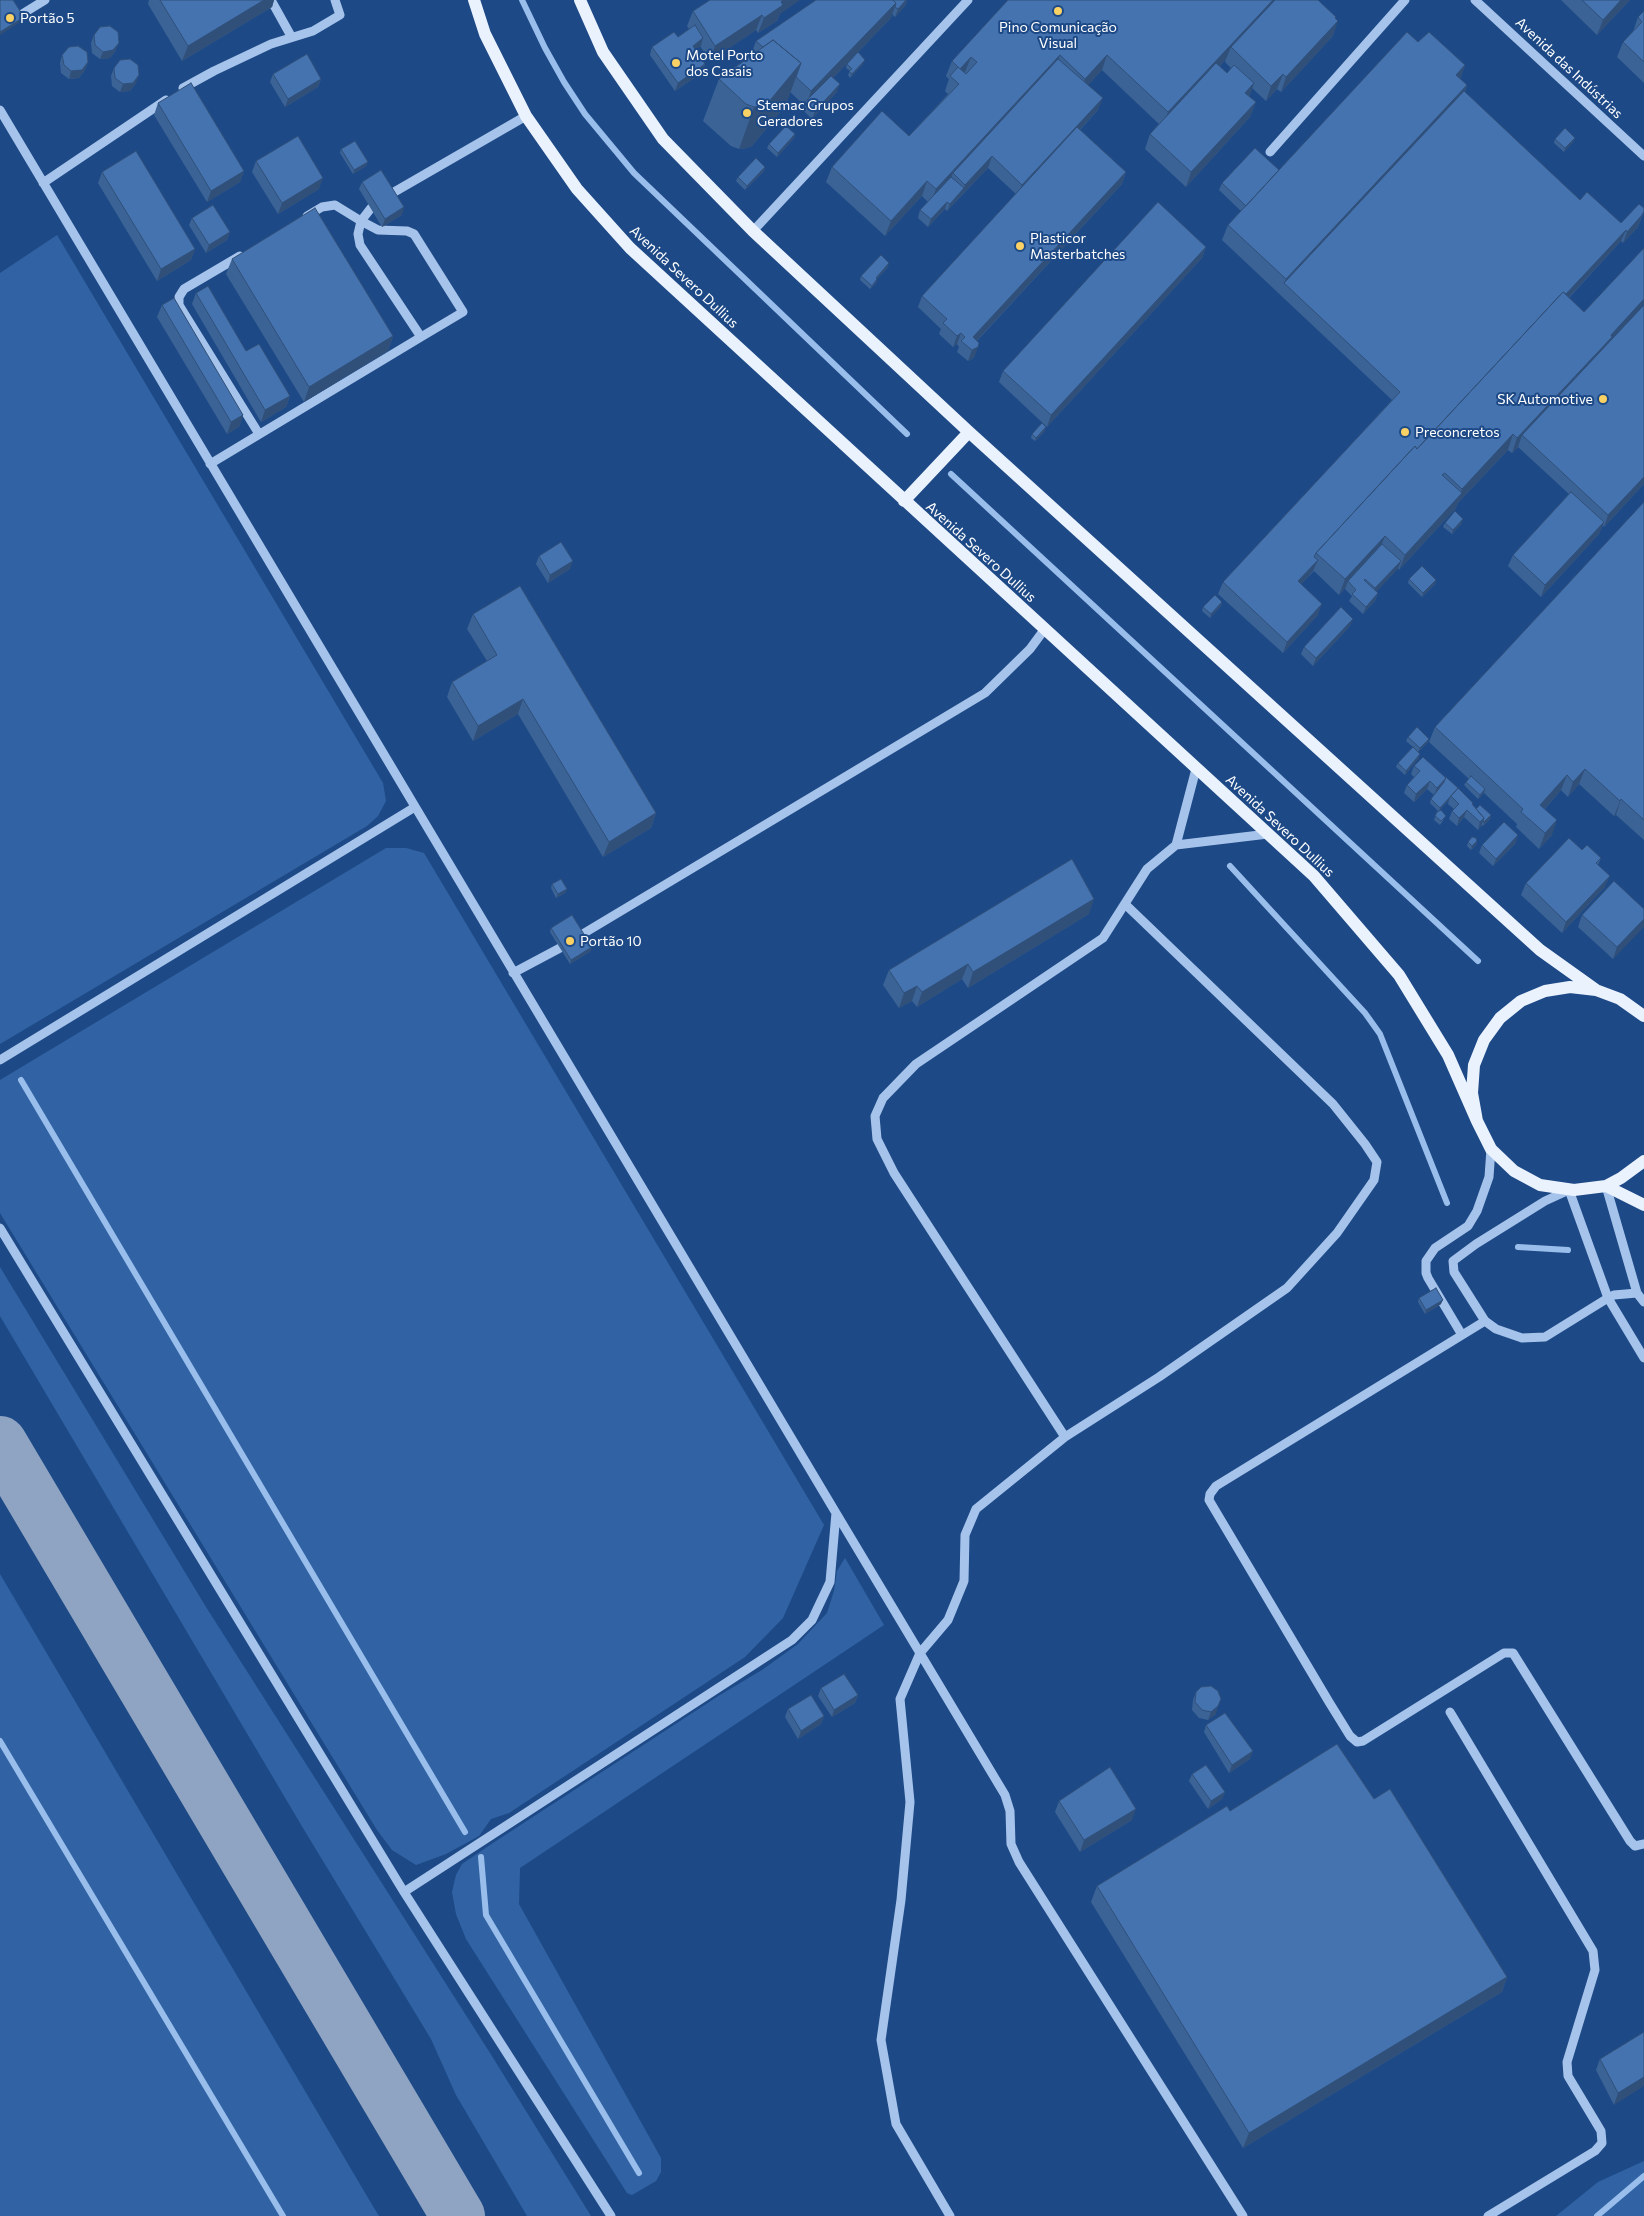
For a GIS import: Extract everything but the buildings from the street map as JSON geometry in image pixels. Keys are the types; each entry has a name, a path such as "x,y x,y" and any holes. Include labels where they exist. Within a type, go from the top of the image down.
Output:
{"main road":[{"name":"Avenida Severo Dullius","path":"474,0 485,34 526,116 577,189 630,248 904,502 1314,876 1399,975 1448,1055 1477,1121"},
{"path":"580,0 603,52 663,139 753,231 969,432 1540,950 1596,990"},
{"path":"904,502 969,432"},
{"path":"1643,1014 1620,999 1596,990 1570,987 1545,991 1521,1001 1500,1018 1484,1040 1474,1066 1472,1093 1477,1121 1491,1148 1514,1171 1540,1185 1569,1190 1606,1186 1621,1178 1644,1161"},
{"path":"1606,1186 1644,1205"}],"street":[{"path":"19,16 45,0"},
{"path":"271,0 292,36"},
{"path":"43,183 181,89 214,71 292,36 312,32 340,15 335,0"},
{"path":"753,231 968,0"},
{"path":"1270,152 1405,0"},
{"name":"Avenida das Indústrias","path":"1475,0 1644,156"},
{"path":"0,110 1005,1795 1010,1811 1011,1844 1019,1862 1243,2216"},
{"path":"389,195 526,116"},
{"path":"210,464 464,312 414,234 407,231 378,230 335,205 322,207 298,222"},
{"path":"371,208 361,221 358,234 360,245 421,337"},
{"path":"249,250 184,289 179,297 179,305 259,434"},
{"path":"581,935 985,693 1030,649 1044,630"},
{"path":"1065,1437 894,1173 877,1139 874,1116 883,1098 916,1064 1103,938 1147,869 1176,844 1196,769"},
{"path":"0,1060 414,807"},
{"path":"1176,844 1268,834"},
{"path":"950,2216 896,2124 881,2040 901,1900 910,1802 900,1699 920,1653 948,1620 964,1581 965,1535 976,1509 1065,1437 1159,1377 1287,1288 1337,1233 1374,1180 1377,1162 1366,1144 1333,1104 1125,904"},
{"path":"513,973 560,948"},
{"path":"1462,1335 1428,1278 1426,1261 1435,1248 1468,1226 1477,1210 1489,1177 1491,1148"},
{"path":"1606,1186 1637,1293 1644,1302"},
{"path":"1637,1293 1621,1294 1608,1298 1545,1337 1522,1338 1509,1335 1485,1321 1454,1272 1452,1265 1455,1258 1545,1201 1569,1190 1608,1298 1641,1346 1644,1358"},
{"path":"0,1228 404,1892 612,2216"},
{"path":"1485,1321 1216,1486 1210,1494 1212,1506 1350,1736 1356,1742 1363,1741 1504,1653 1513,1653 1630,1841 1636,1846 1644,1844"},
{"path":"404,1892 792,1640 812,1620 830,1582 836,1513"},
{"path":"1450,1712 1592,1951 1595,1970 1567,2062 1568,2076 1601,2131 1602,2143 1595,2151 1488,2216"}],"shaded area":[{"path":"57,235 383,783 386,801 378,816 367,826 0,1044 0,273"},
{"path":"386,848 406,848 424,853 824,1525 783,1618 745,1657 509,1813 491,1819 479,1836 446,1854 416,1865 392,1850 377,1830 0,1213 0,1080"},
{"path":"0,1267 206,1607 490,2053 591,2216 527,2216 456,2095 431,2039 303,1828 0,1316"},
{"path":"845,1558 884,1625 520,1868 519,1904 661,2158 661,2172 656,2181 632,2195 627,2193 466,1939 456,1914 452,1892 456,1875 462,1864 493,1843 720,1695 762,1670 798,1644 827,1613 834,1591 837,1571"},
{"path":"0,1574 374,2208 379,2216 0,2216"},
{"path":"1644,2161 1644,2216 1556,2216 1598,2182"}],"waterway":[{"path":"522,0 564,82 585,114 634,173 907,434"},
{"path":"951,474 1478,961"},
{"path":"1230,866 1365,1013 1380,1034 1447,1203"},
{"path":"21,1080 465,1832"},
{"path":"1518,1247 1568,1250"},
{"path":"0,1741 283,2216"},
{"path":"481,1857 486,1915 639,2173"},
{"path":"1597,2216 1644,2176"}],"taxiway":[{"path":"0,1443 458,2216"}],"place":[{"name":"Pino Comunicação Visual","path":"1058,11"},
{"name":"Portão 5","path":"10,18"},
{"name":"Motel Porto dos Casais","path":"676,63"},
{"name":"Stemac Grupos Geradores","path":"747,113"},
{"name":"Plasticor Masterbatches","path":"1020,246"},
{"name":"SK Automotive","path":"1603,399"},
{"name":"Preconcretos","path":"1405,432"},
{"name":"Portão 10","path":"570,941"}]}
